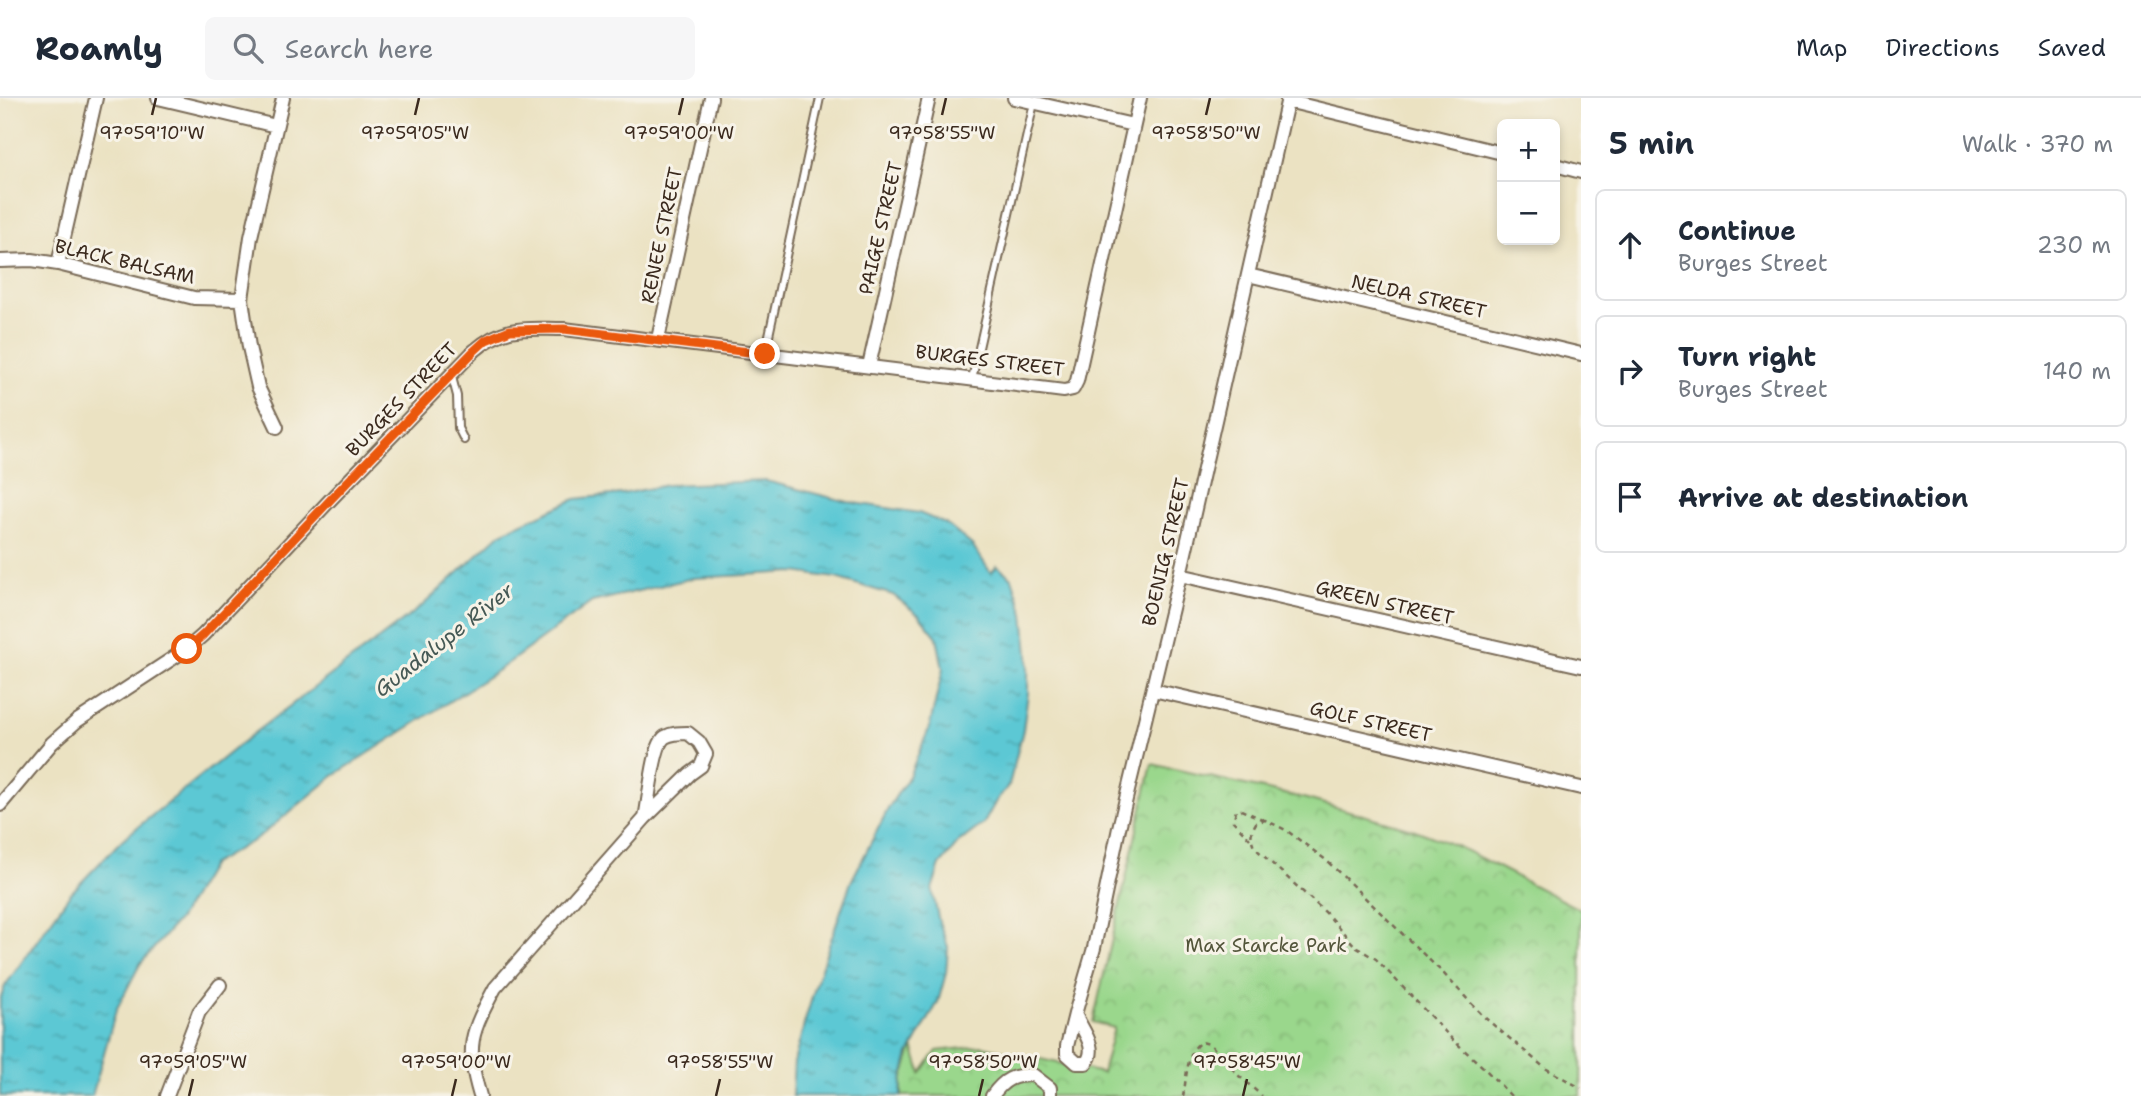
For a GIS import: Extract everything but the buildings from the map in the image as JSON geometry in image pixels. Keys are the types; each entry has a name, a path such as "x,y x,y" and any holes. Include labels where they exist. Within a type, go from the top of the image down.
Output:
{"street":[{"path":"58,264 96,98"},
{"path":"158,98 276,126"},
{"path":"277,426 258,387 242,299 251,237 283,98"},
{"name":"RENEE STREET","path":"658,340 711,98"},
{"name":"PAIGE STREET","path":"869,366 929,98"},
{"path":"1014,98 1133,125"},
{"name":"BURGES STREET","path":"0,805 52,743 77,721 187,649 203,635 271,561 486,340 510,330 564,329 1064,391 1073,389 1077,382 1140,98"},
{"path":"1287,99 1497,152"},
{"name":"BOENIG STREET","path":"1075,1014 1094,948 1119,828 1180,575 1287,99"},
{"path":"1560,166 1581,172"},
{"name":"BLACK BALSAM","path":"0,261 32,260 58,264 194,298 242,299"},
{"name":"NELDA STREET","path":"1248,275 1581,354"},
{"name":"GREEN STREET","path":"1180,575 1581,666"},
{"name":"GOLF STREET","path":"1153,690 1581,788"},
{"path":"481,1096 473,1073 470,1047 478,1019 495,988 645,818 701,766 706,754 699,742 688,733 674,733 663,738 655,752 645,818"},
{"path":"167,1096 199,1012 220,985"},
{"path":"992,1096 999,1085 1016,1075 1033,1074 1050,1088 1050,1096"}],"lane":[{"path":"765,354 820,98"},
{"path":"972,379 1034,103"},
{"path":"451,375 457,396 458,428 464,440"}],"path":[{"path":"1510,1096 1483,1067 1452,1041 1376,959 1357,948 1325,912 1255,848 1233,821 1236,811 1241,810 1286,830 1326,860 1418,948 1484,1017 1545,1068 1581,1088"},
{"path":"1251,840 1251,832 1256,823 1265,820"},
{"path":"1183,1096 1190,1054 1194,1046 1202,1042 1210,1044 1238,1076 1262,1096"}],"green space":[{"name":"Max Starcke Park","path":"1152,764 1307,799 1415,830 1459,847 1581,910 1581,1096 902,1096 902,1081 913,1046 921,1073 937,1051 983,1046 1102,1073 1114,1028 1093,1022"}],"water":[{"name":"Guadalupe River","path":"766,481 848,502 919,513 946,524 973,546 991,573 997,566 1012,578 1024,614 1028,693 1023,730 1009,785 984,823 958,843 940,865 932,889 948,947 946,973 938,1002 909,1054 901,1096 792,1096 794,1062 819,974 851,882 889,807 909,776 929,729 943,669 937,637 920,616 893,595 836,578 795,572 693,578 592,602 500,669 336,774 258,838 212,864 179,919 140,964 116,1010 92,1096 0,1096 0,1000 5,986 70,894 123,839 254,733 421,607 501,533 575,499 622,494 667,485"}],"route":[{"path":"187,649 486,340 510,330 564,329 765,354"}]}
